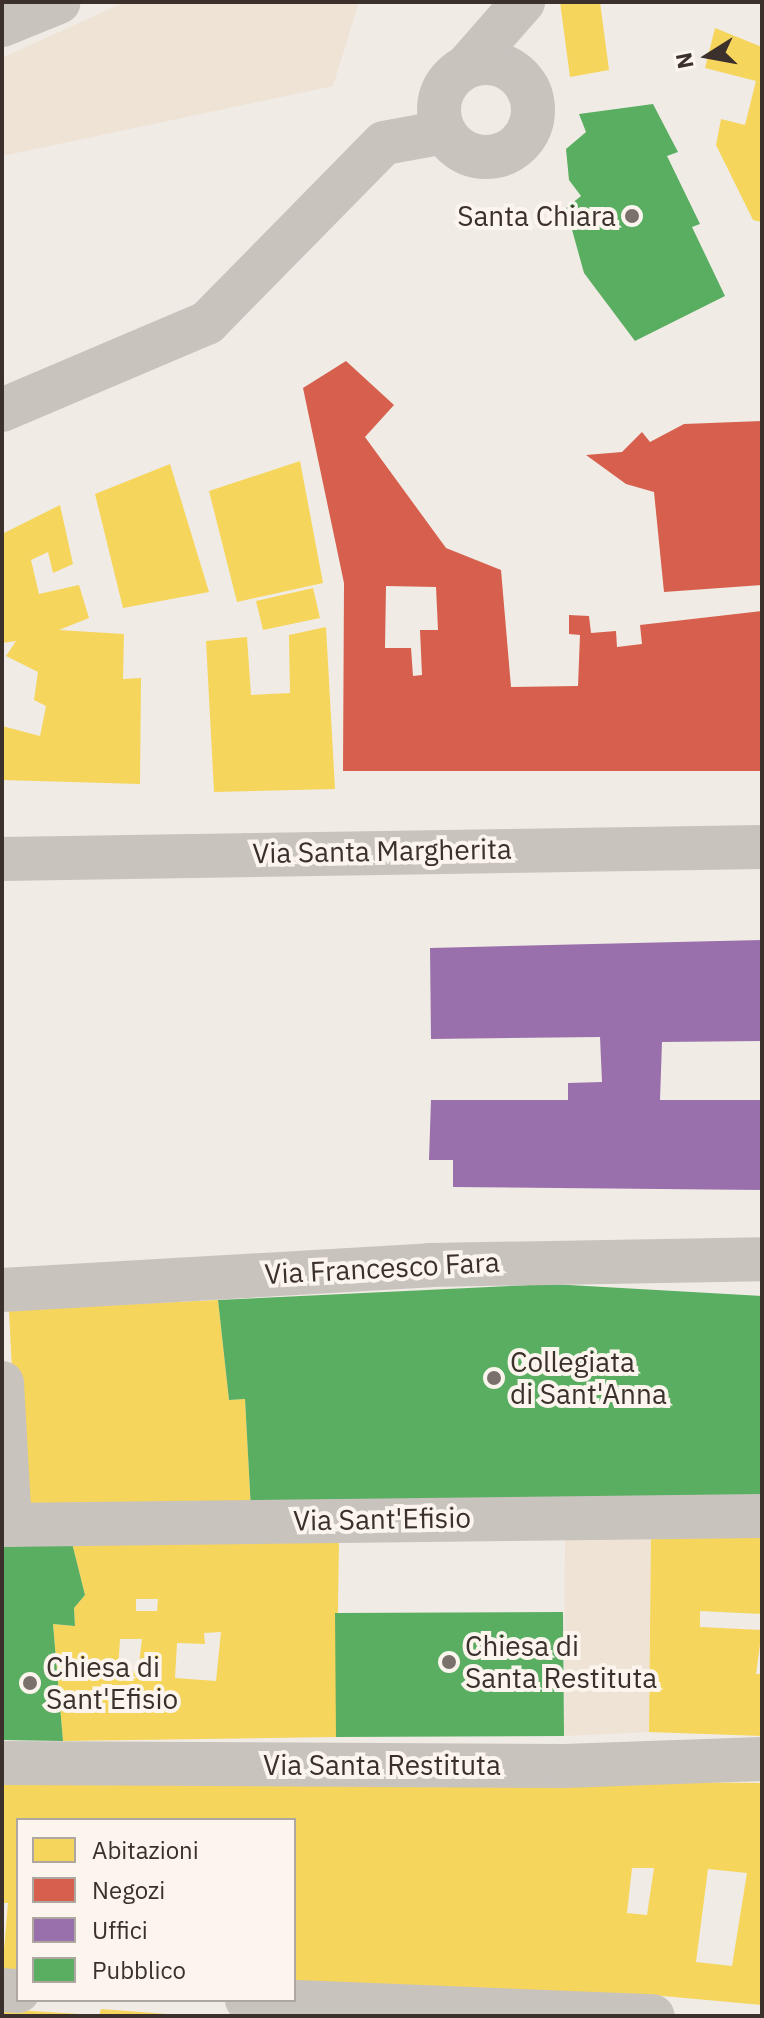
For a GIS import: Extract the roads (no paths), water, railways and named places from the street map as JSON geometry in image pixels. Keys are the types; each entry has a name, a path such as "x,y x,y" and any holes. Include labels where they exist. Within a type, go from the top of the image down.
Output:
{"street":[{"path":"2,25 59,2"},
{"path":"468,65 490,62 517,76 532,103 531,124 501,155 478,157 444,132 438,106 448,81 468,65 523,2"},
{"path":"2,410 207,323 384,143 444,132"},
{"name":"Via Santa Margherita","path":"2,859 762,847"},
{"name":"Via Francesco Fara","path":"2,1290 430,1265 762,1259"},
{"path":"2,1383 6,1525"},
{"name":"Via Sant'Efisio","path":"6,1525 762,1516"},
{"name":"Via Santa Restituta","path":"2,1763 564,1766 762,1759"},
{"path":"296,2002 653,2016"}],"place":[{"name":"Santa Chiara","path":"632,216"},
{"name":"Collegiata di Sant'Anna","path":"494,1378"},
{"name":"Chiesa di Santa Restituta","path":"449,1662"},
{"name":"Chiesa di Sant'Efisio","path":"30,1683"}]}
